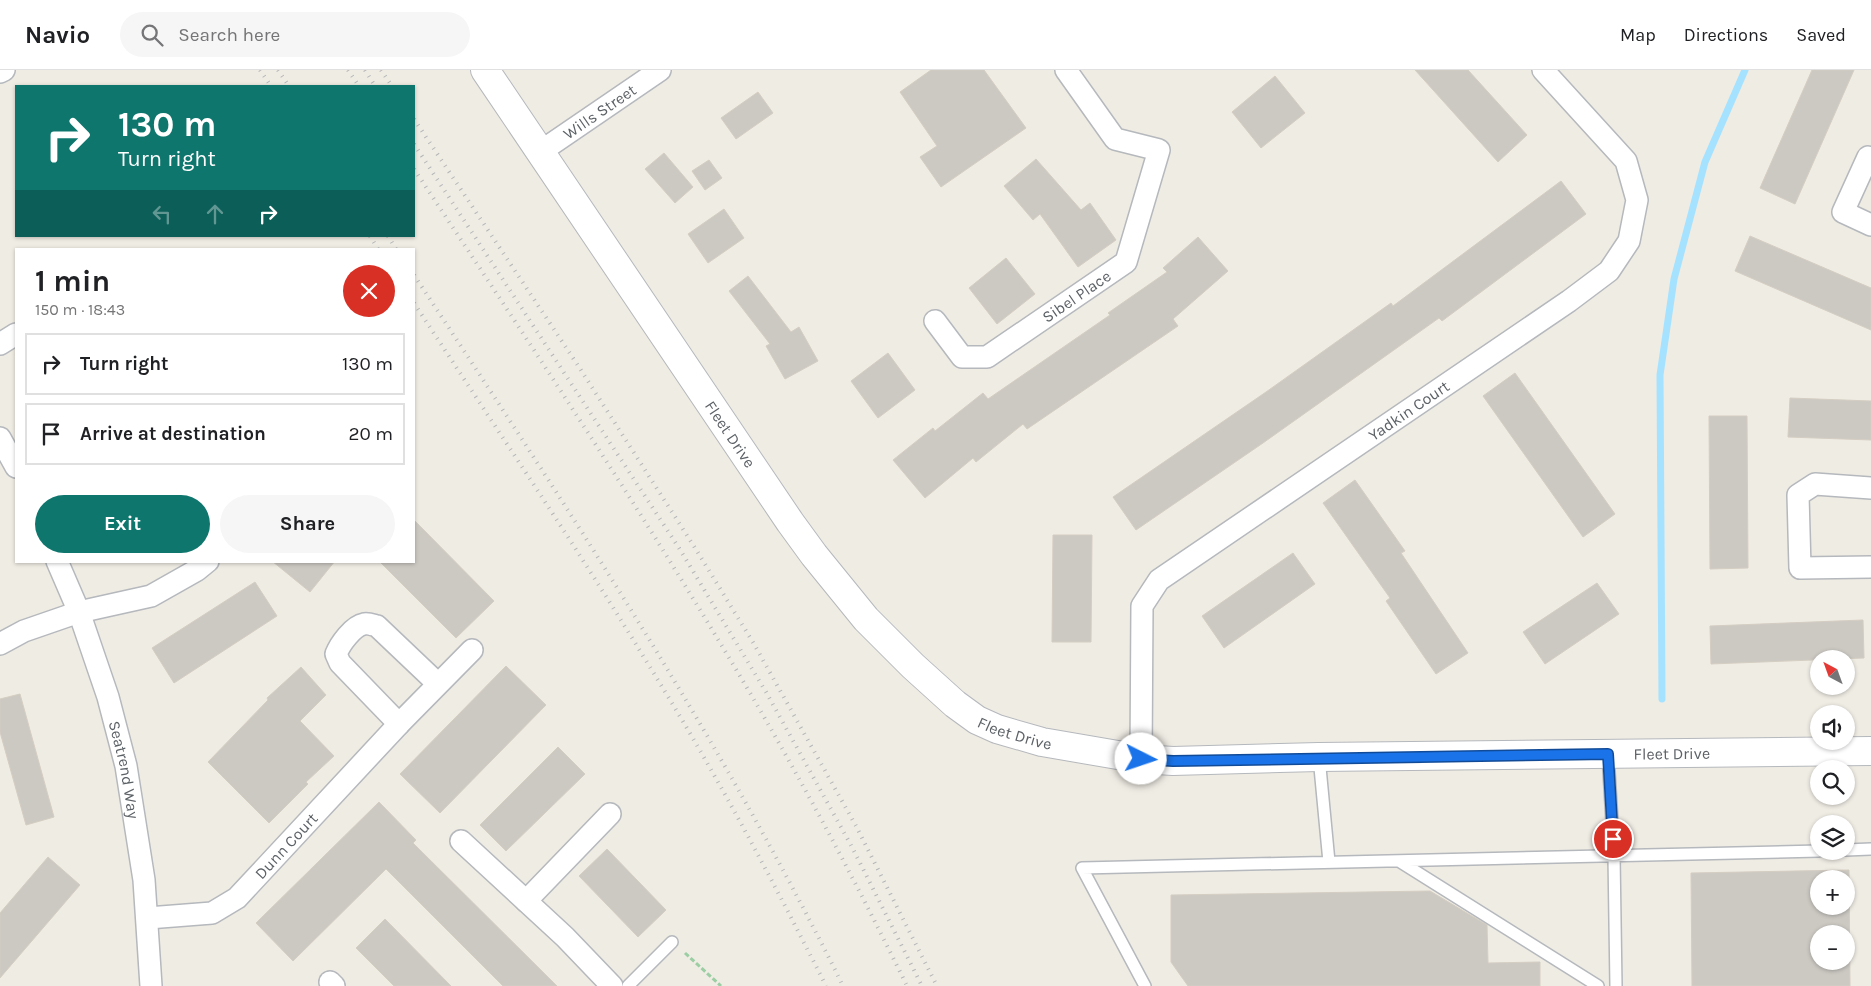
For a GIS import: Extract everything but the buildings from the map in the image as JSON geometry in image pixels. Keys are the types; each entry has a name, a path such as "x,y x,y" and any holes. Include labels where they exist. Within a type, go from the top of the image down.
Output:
{"street":[{"path":"0,72 4,70"},
{"name":"Fleet Drive","path":"485,70 790,522 866,620 906,660 955,704 977,720 997,729 1042,742 1141,759 1173,761 1871,751"},
{"name":"Wills Street","path":"540,152 660,70"},
{"name":"Sibel Place","path":"935,321 962,357 987,357 1126,262 1159,150 1115,139 1066,70"},
{"name":"Yadkin Court","path":"1141,759 1142,606 1159,580 1569,301 1609,271 1629,241 1637,200 1626,161 1543,70"},
{"path":"1871,158 1868,157 1843,212 1871,225"},
{"path":"0,344 15,335"},
{"path":"0,438 15,465"},
{"path":"1871,488 1815,484 1798,495 1800,568 1871,567"},
{"name":"Seatrend Way","path":"59,563 79,612 108,697 126,766 144,880 151,986"},
{"path":"0,644 24,631 79,612 151,596 197,570 206,563"},
{"path":"399,724 340,663 336,654 339,646 358,626 366,623 377,626 437,683"},
{"name":"Dunn Court","path":"148,918 212,913 237,898 437,683 472,650"},
{"path":"526,901 610,814"},
{"path":"461,841 565,937 612,986"}],"lane":[{"path":"1608,754 1614,856 1616,986"},
{"path":"1318,758 1329,862"},
{"path":"1855,850 1871,849"},
{"path":"1145,986 1082,868 1810,850"},
{"path":"1398,861 1598,986"},
{"path":"628,986 672,942"}],"path":[{"path":"672,942 721,986"}],"waterway":[{"path":"1662,699 1660,375 1674,279 1705,162 1745,70"}],"railway":[{"path":"260,70 270,85"},
{"path":"278,70 288,85"},
{"path":"348,70 358,85"},
{"path":"365,70 374,85"},
{"path":"381,70 391,85"},
{"path":"415,121 577,364 697,551 754,644 856,826 937,986"},
{"path":"415,146 679,548 766,692 852,847 922,986"},
{"path":"415,171 587,432 713,631 813,805 907,986"},
{"path":"371,237 377,248"},
{"path":"389,237 395,248"},
{"path":"415,277 585,536 694,713 796,893 843,986"},
{"path":"415,305 567,536 679,715 786,907 826,986"}],"route":[{"path":"1141,759 1173,761 1608,754 1613,839"}]}
